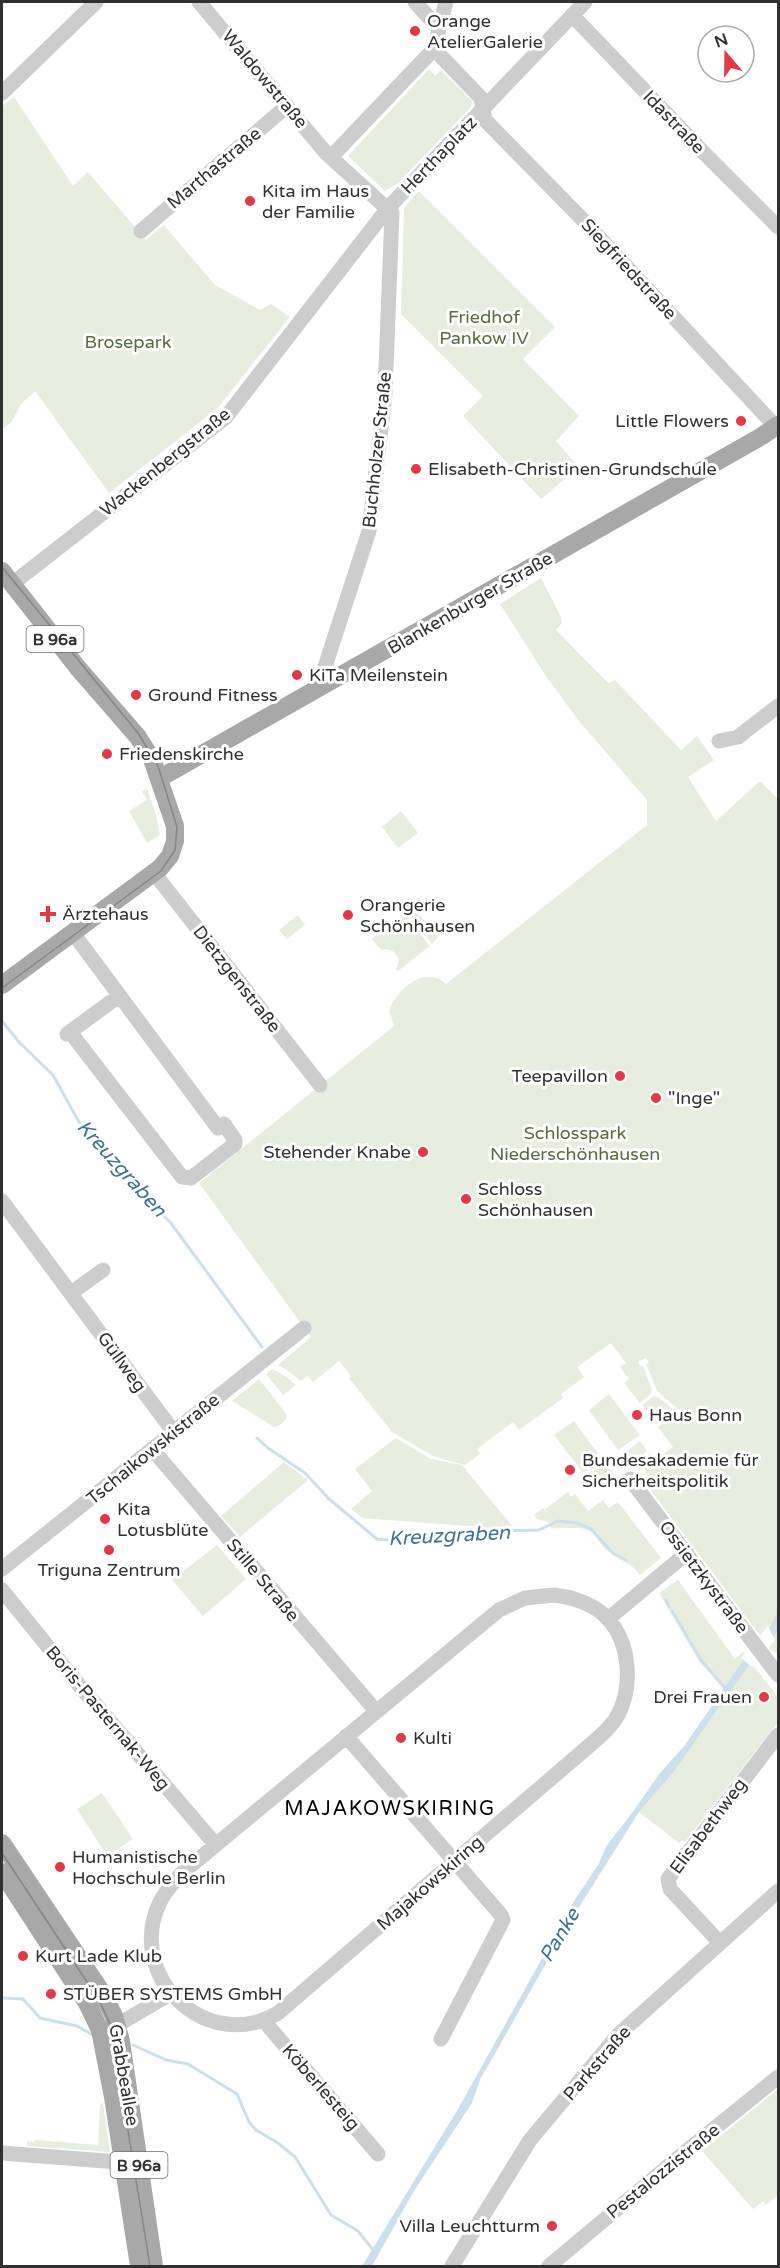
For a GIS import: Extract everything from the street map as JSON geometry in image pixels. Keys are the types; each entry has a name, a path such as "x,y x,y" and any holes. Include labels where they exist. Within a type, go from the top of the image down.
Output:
{"main road":[{"name":"Blankenburger Straße","path":"160,778 778,427"},
{"name":"B 96a","path":"2,985 151,875 170,856 175,841 175,826 160,778 152,759 138,737 78,668 7,578"},
{"name":"Grabbeallee","path":"2,1843 101,1991 108,2027"},
{"name":"Grabbeallee","path":"2,1872 87,2003 121,2041 139,2266"},
{"name":"Grabbeallee","path":"131,2163 154,2266"}],"street":[{"path":"4,87 96,2"},
{"name":"Waldowstraße","path":"199,2 331,158"},
{"path":"415,2 431,20 439,23"},
{"path":"331,158 434,49 446,2"},
{"path":"484,108 585,2"},
{"name":"Idastraße","path":"572,15 778,227"},
{"name":"Herthaplatz","path":"331,158 388,208 484,108 481,98 434,49"},
{"name":"Marthastraße","path":"141,231 287,106"},
{"name":"Siegfriedstraße","path":"484,108 485,120 583,220 778,427"},
{"name":"Wackenbergstraße","path":"7,578 226,417 388,208"},
{"name":"Buchholzer Straße","path":"326,685 322,676 369,531 385,394 392,241 392,213 388,208"},
{"path":"719,741 738,736 778,706"},
{"name":"Dietzgenstraße","path":"151,875 320,1085"},
{"path":"73,933 218,1128 224,1124 235,1140 235,1144 191,1178 182,1177 68,1033 119,996"},
{"name":"Güllweg","path":"2,1201 173,1431"},
{"path":"71,1293 103,1270"},
{"name":"Tschaikowskistraße","path":"2,1569 304,1328"},
{"name":"Stille Straße","path":"152,1449 376,1711"},
{"name":"Ossietzkystraße","path":"630,1479 778,1675"},
{"path":"608,1619 687,1553"},
{"name":"Boris-Pasternak-Weg","path":"2,1590 84,1691 216,1845"},
{"name":"Majakowskiring","path":"537,1596 565,1596 589,1606 608,1619 622,1645 627,1664 626,1688 618,1715 597,1739 278,2013 267,2019 239,2024 225,2023 194,2013 170,1994 161,1980 153,1954 152,1934 155,1913 167,1890 182,1873 499,1610 510,1604 537,1596"},
{"name":"Elisabethweg","path":"720,1943 670,1889 668,1879 778,1735"},
{"path":"346,1736 503,1920 441,2039"},
{"name":"Parkstraße","path":"452,2266 530,2140 619,2034 778,1891"},
{"path":"108,2027 170,1994"},
{"name":"Köberlesteig","path":"267,2019 269,2027 378,2154"},
{"name":"Pestalozzistraße","path":"549,2266 778,2078"},
{"path":"2,2153 131,2163"}],"green space":[{"path":"429,69 435,76 441,70 472,101 471,107 398,183 385,191 348,156"},
{"name":"Brosepark","path":"14,97 73,186 88,172 146,240 164,225 215,285 260,310 271,304 290,317 217,409 109,493 35,391 21,404 11,423 2,429 2,106"},
{"name":"Friedhof Pankow IV","path":"419,191 555,327 523,359 579,416 556,441 579,467 541,499 463,416 483,396 401,314 404,208"},
{"name":"Schlosspark Niederschönhausen","path":"541,578 561,617 562,623 556,630 608,683 615,680 681,750 697,736 714,760 688,777 716,821 760,781 778,799 778,1654 771,1650 643,1480 648,1476 640,1461 650,1453 656,1460 673,1447 658,1427 675,1414 682,1413 657,1391 646,1364 649,1363 646,1358 638,1361 640,1366 643,1366 652,1390 651,1394 640,1403 624,1383 629,1379 620,1367 626,1363 611,1343 577,1367 584,1377 561,1394 563,1398 519,1430 513,1422 477,1449 480,1454 465,1465 433,1456 392,1432 349,1378 351,1376 339,1361 313,1382 308,1376 300,1381 278,1365 311,1337 199,1183 394,1026 389,1011 398,995 412,982 429,977 446,984 647,825 647,800 579,721 546,676 500,604"},
{"path":"147,789 160,835 147,843 129,811 147,800 142,791"},
{"path":"401,811 418,833 398,848 382,827"},
{"path":"412,906 438,937 432,944 407,911"},
{"path":"404,913 430,946 398,971 396,969 399,961 395,953 387,949 381,950 372,939"},
{"path":"298,915 305,925 287,939 279,930"},
{"path":"272,1369 296,1385 283,1395 266,1374"},
{"path":"259,1379 287,1415 278,1426 274,1427 232,1401"},
{"path":"609,1394 640,1435 618,1450 589,1410"},
{"path":"654,1396 673,1409 673,1412 656,1424 642,1405"},
{"path":"574,1421 602,1459 583,1473 554,1435"},
{"path":"396,1438 431,1459 462,1465 512,1526 495,1528 362,1518 351,1509 372,1491 355,1469"},
{"path":"640,1441 647,1451 630,1463 625,1456 621,1455"},
{"path":"284,1462 308,1480 240,1537 221,1516"},
{"path":"606,1463 615,1476 598,1488 589,1475"},
{"path":"568,1492 571,1497 575,1494 588,1511 603,1500 609,1508 618,1502 661,1558 640,1575 605,1549 588,1530 551,1528 551,1523 537,1519 534,1515"},
{"path":"217,1545 246,1579 203,1616 172,1580"},
{"path":"678,1580 735,1659 743,1652 778,1697 778,1722 685,1842 682,1840 679,1843 639,1812 673,1773 726,1698 723,1688 699,1661 659,1593"},
{"path":"102,1793 133,1839 107,1856 77,1809"},
{"path":"778,2089 778,2195 766,2205 763,2201 753,2209 702,2151"},
{"path":"103,2103 110,2152 27,2146 27,2141 34,2142 35,2140 98,2145 100,2104"}],"water":[{"name":"Panke","path":"778,1612 778,1631 749,1665 673,1773 639,1812 569,1923 480,2080 472,2103 414,2191 372,2266 362,2266 458,2109 574,1901 598,1865 607,1845 660,1773 685,1745 744,1659 770,1627"}],"pier":[{"path":"768,1626 775,1640 752,1667 741,1658"}],"waterway":[{"name":"Kreuzgraben","path":"2,1021 19,1042 53,1075 79,1122 138,1191 170,1222 262,1347"},
{"name":"Kreuzgraben","path":"257,1438 305,1473 329,1499 377,1539 401,1541 447,1532 539,1530 558,1521 577,1523 591,1529 614,1554 626,1560"},
{"name":"Kreuzgraben","path":"666,1600 669,1607"},
{"name":"Kreuzgraben","path":"672,1611 701,1660 725,1688"},
{"path":"2,1998 23,1999 40,2018 77,2026 93,2035"},
{"path":"133,2045 166,2060 188,2064 237,2094 249,2122 256,2130 278,2143 295,2157 331,2215 358,2231 374,2251"}],"tram line":[{"path":"2,567 138,733 158,766 177,827 175,850 161,871 2,988"},
{"path":"2,1853 99,2000 111,2026 150,2266"}],"place":[{"name":"Orange AtelierGalerie","path":"415,31"},
{"name":"Kita im Haus der Familie","path":"250,201"},
{"name":"Little Flowers","path":"741,421"},
{"name":"Elisabeth-Christinen-Grundschule","path":"416,469"},
{"name":"KiTa Meilenstein","path":"297,675"},
{"name":"Ground Fitness","path":"136,695"},
{"name":"Friedenskirche","path":"107,754"},
{"name":"Ärztehaus","path":"48,914"},
{"name":"Orangerie Schönhausen","path":"348,915"},
{"name":"Teepavillon","path":"620,1076"},
{"name":"\"Inge\"","path":"656,1098"},
{"name":"Stehender Knabe","path":"423,1152"},
{"name":"Schloss Schönhausen","path":"466,1199"},
{"name":"Haus Bonn","path":"637,1415"},
{"name":"Bundesakademie für Sicherheitspolitik","path":"570,1470"},
{"name":"Kita Lotusblüte","path":"105,1519"},
{"name":"Triguna Zentrum","path":"109,1550"},
{"name":"Drei Frauen","path":"764,1697"},
{"name":"Kulti","path":"401,1738"},
{"name":"Humanistische Hochschule Berlin","path":"60,1867"},
{"name":"Kurt Lade Klub","path":"23,1956"},
{"name":"STÜBER SYSTEMS GmbH","path":"51,1994"},
{"name":"Villa Leuchtturm","path":"552,2226"}],"district":[{"name":"MAJAKOWSKIRING","path":"390,1808"}]}
